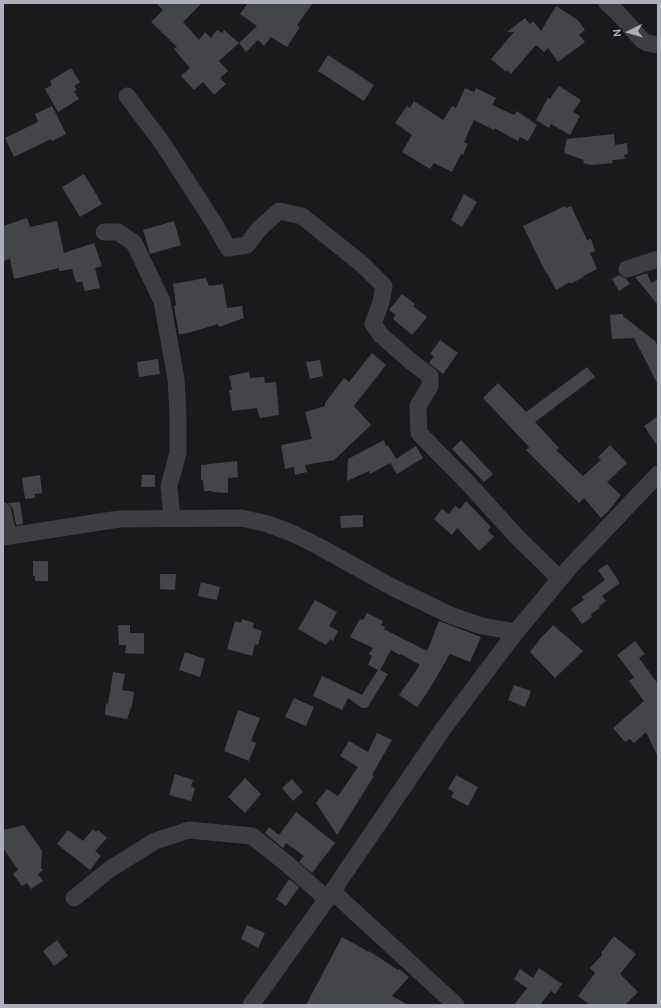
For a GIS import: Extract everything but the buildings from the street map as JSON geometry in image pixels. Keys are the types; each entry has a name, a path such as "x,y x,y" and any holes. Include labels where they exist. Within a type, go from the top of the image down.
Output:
{"street":[{"path":"607,3 642,40 647,43 658,45"},
{"path":"127,96 163,144 214,223 228,248 247,245 259,229 279,211 302,216 363,265 384,286 381,302 373,324 381,334 408,359 430,376 430,386 418,406 419,433 467,482 517,537 560,579"},
{"path":"104,232 118,232 134,243 162,301 176,379 178,415 178,453 169,486 172,518"},
{"path":"627,269 658,259"},
{"path":"251,1005 330,895 443,729 516,632 560,579 658,474"},
{"path":"3,511 5,536 119,518 241,518 268,524 294,534 318,546 392,587 450,615 482,626 516,632"},
{"path":"74,898 110,869 155,840 189,830 252,836 330,895 456,1005"}]}
